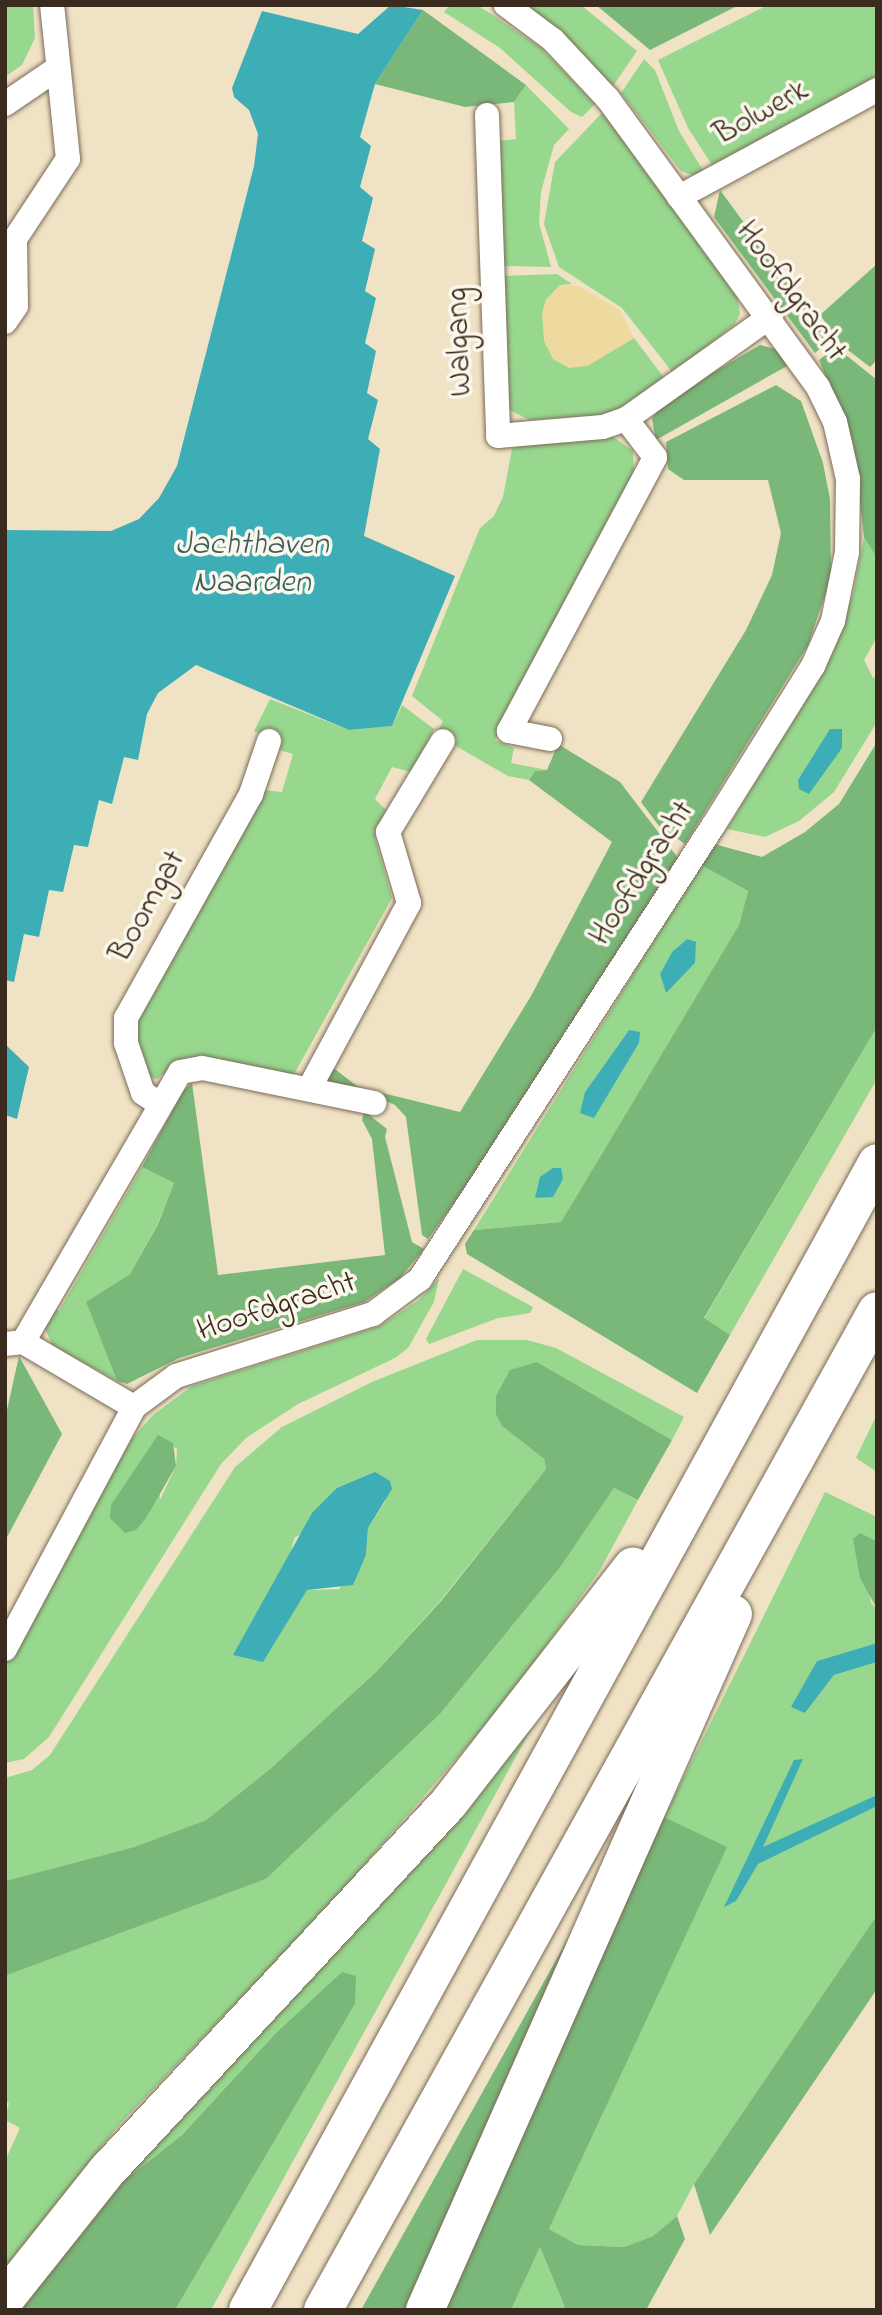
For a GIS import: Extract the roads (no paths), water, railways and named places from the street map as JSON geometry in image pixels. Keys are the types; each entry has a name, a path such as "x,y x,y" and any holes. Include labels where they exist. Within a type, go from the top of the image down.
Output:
{"highway":[{"path":"248,2310 877,1163"},
{"path":"323,2310 877,1311"},
{"path":"425,2310 819,1416"},
{"path":"5,2298 106,2172 448,1804 705,1474"}],"street":[{"path":"5,321 16,306 15,239 68,159 52,5"},
{"name":"Hoofdgracht","path":"5,1649 134,1407 176,1376 373,1314 420,1279 813,666 833,621 847,552 848,480 835,422 806,366 584,71 553,40 506,5"},
{"path":"5,104 58,68"},
{"name":"Bolwerk","path":"680,197 877,90"},
{"name":"Walgang","path":"487,115 498,436 603,427 626,419 771,316"},
{"path":"550,739 509,731 655,457 626,419"},
{"name":"Boomgat","path":"158,1103 143,1093 126,1044 126,1018 251,794 269,741"},
{"path":"309,1089 313,1074 409,903 388,832 443,741"},
{"path":"134,1407 14,1343 171,1081 188,1068 374,1103"}],"water":[{"name":"Jachthaven Naarden","path":"391,5 423,10 375,84 360,137 371,146 360,187 373,198 362,241 375,249 365,291 376,298 365,343 376,351 367,393 378,400 368,439 380,449 364,536 455,576 392,726 349,730 196,665 158,693 147,714 138,760 124,757 112,804 99,800 88,847 74,845 63,892 49,890 39,937 24,934 14,982 5,980 5,530 111,531 139,519 159,498 177,466 254,166 258,134 249,110 234,97 232,88 262,11 358,34"},
{"path":"830,729 842,729 842,748 809,794 799,789 798,780"},
{"path":"687,939 696,942 695,963 666,993 660,974 672,952"},
{"path":"629,1030 640,1032 639,1043 594,1118 580,1113 585,1092"},
{"path":"5,1044 29,1067 17,1119 5,1115"},
{"path":"553,1168 561,1168 563,1179 553,1197 535,1198 540,1177"},
{"path":"375,1472 390,1481 392,1489 368,1528 366,1555 353,1585 307,1590 263,1662 233,1655 312,1513 337,1488"},
{"path":"877,1643 877,1662 834,1675 805,1713 791,1707 817,1661"},
{"path":"803,1759 763,1847 877,1795 877,1806 758,1864 736,1901 724,1907 794,1760"}]}
